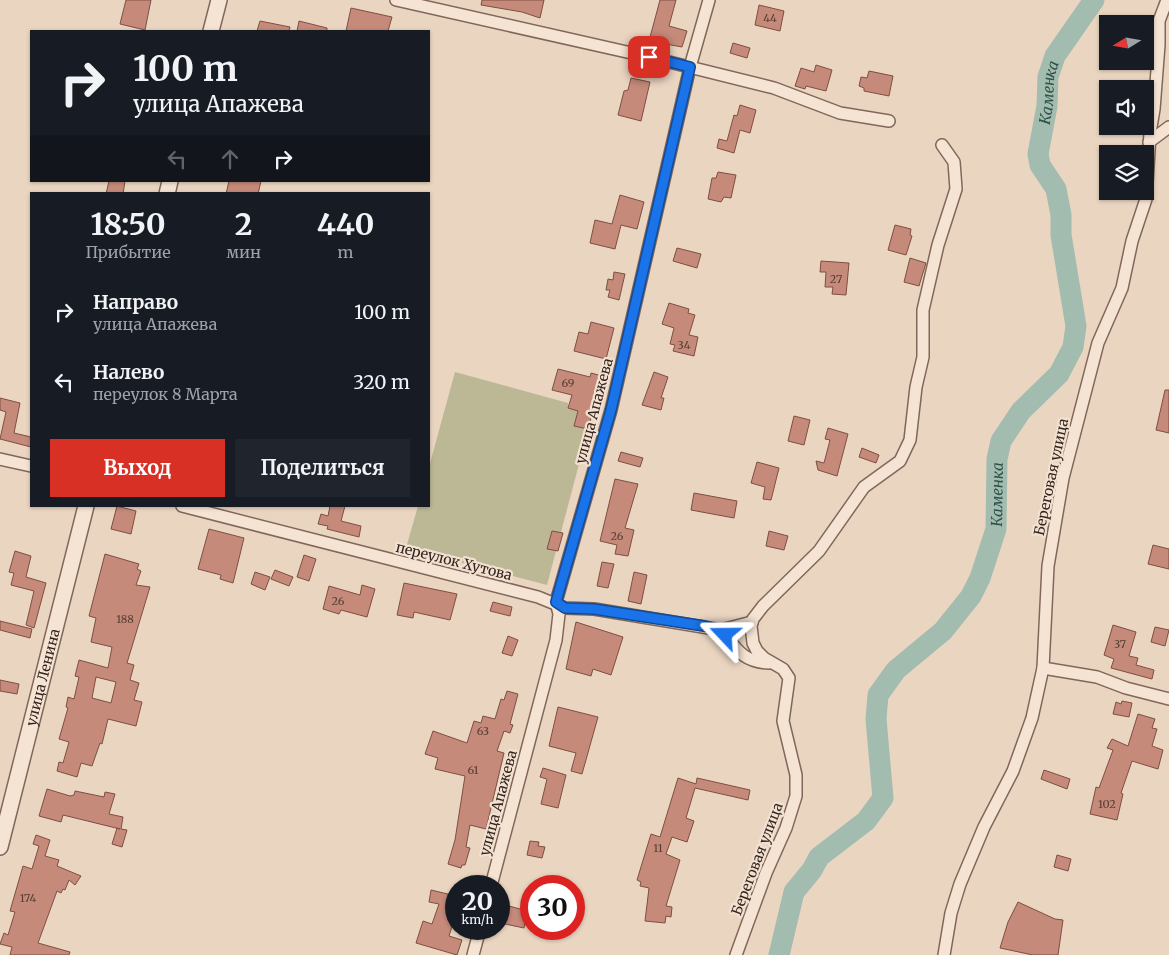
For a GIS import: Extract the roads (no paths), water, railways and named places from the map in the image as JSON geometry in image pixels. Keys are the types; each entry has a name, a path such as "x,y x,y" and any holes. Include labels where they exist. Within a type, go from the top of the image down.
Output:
{"street":[{"path":"211,30 219,0"},
{"path":"396,0 690,67 774,88 840,113 889,121"},
{"name":"улица Апажева","path":"494,875 556,640 559,614 556,602 611,410 690,67 709,0"},
{"name":"Береговая улица","path":"1154,109 1160,44 1159,21 1167,0"},
{"path":"1150,142 1169,125 1160,118 1154,109"},
{"name":"Береговая улица","path":"944,955 960,884 984,827 1026,739 1043,668 1048,566 1061,485 1098,343 1122,288 1132,241 1146,199 1151,135"},
{"path":"770,663 743,656 721,630 752,622 763,606 819,552 864,487 900,461 910,440 916,388 923,357 923,310 938,245 956,189 954,162 942,145"},
{"path":"0,459 30,466"},
{"name":"улица Ленина","path":"0,847 86,507"},
{"name":"переулок Хутова","path":"186,507 556,602 565,608 594,609 721,630"},
{"name":"Береговая улица","path":"736,955 766,873 786,828 796,796 796,775 782,721 789,678 783,669 764,658 753,644 750,635 752,622"},
{"path":"1043,668 1097,677 1126,688 1169,699"},
{"path":"474,955 477,940"}],"waterway":[{"name":"Каменка","path":"779,955 794,892 812,870 819,857 866,821 883,798 876,719 878,695 896,670 943,631 971,596 980,578 996,529 997,459 1001,441 1021,411 1059,374 1073,347 1076,326 1061,235 1061,215 1056,189 1040,165 1038,154 1047,106 1048,77 1055,56 1094,0"}]}
